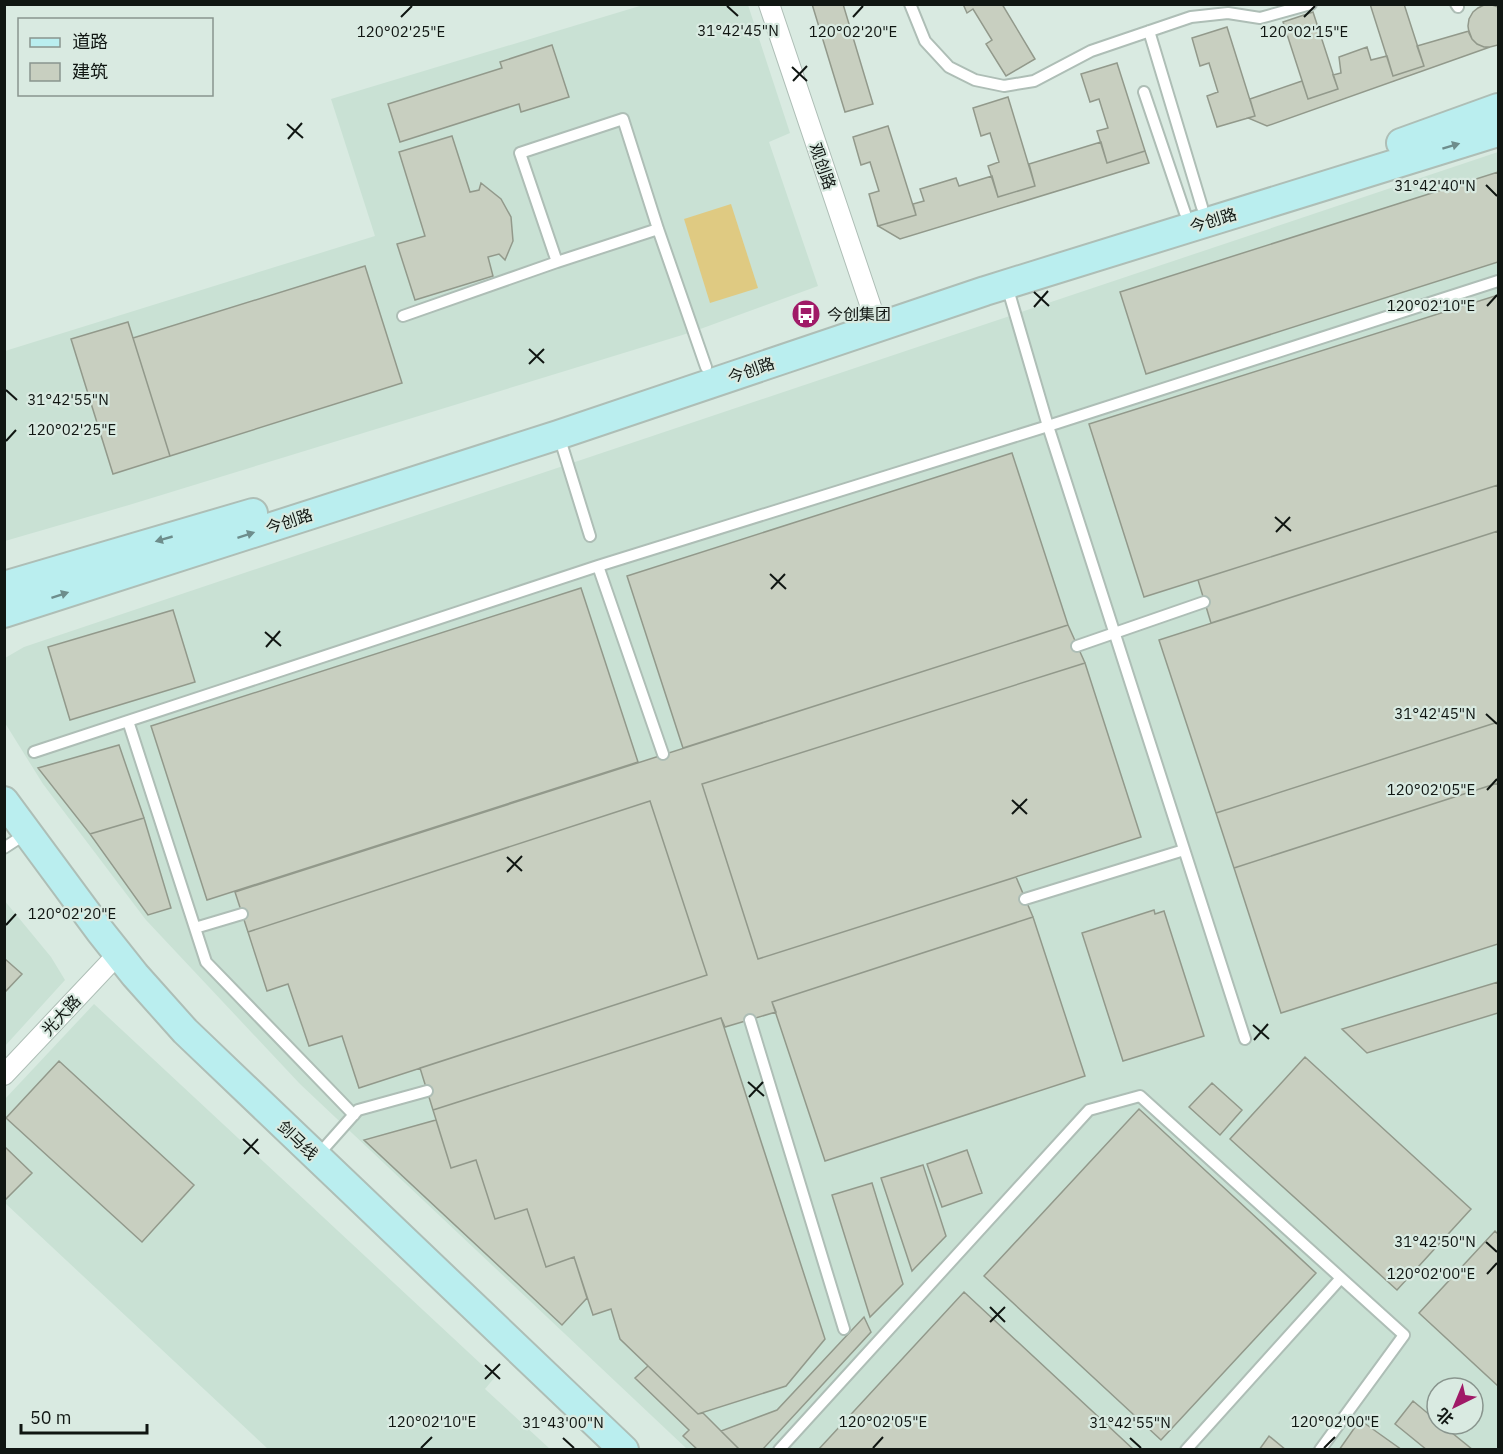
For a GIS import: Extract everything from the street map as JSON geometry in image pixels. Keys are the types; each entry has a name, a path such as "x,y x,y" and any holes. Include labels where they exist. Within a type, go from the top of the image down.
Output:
{"main road":[{"name":"今创路","path":"1004,278 1193,210 1406,141 1498,108"},
{"name":"今创路","path":"4,613 558,435 874,320 1004,278 1498,132"},
{"name":"今创路","path":"4,586 301,499 706,367 874,320"},
{"name":"剑马线","path":"4,801 118,954 185,1031 624,1449"}],"street":[{"name":"观创路","path":"769,4 874,320"},
{"name":"光大路","path":"4,1075 118,954"}],"lane":[{"path":"909,4 925,41 949,67 975,80 1004,86 1034,81 1091,51 1191,17 1228,13 1260,18 1311,4"},
{"path":"1149,32 1193,210"},
{"path":"1144,92 1193,210"},
{"path":"557,262 520,153 623,119 706,367"},
{"path":"403,316 658,229"},
{"path":"1004,278 1048,426 1245,1039"},
{"path":"34,752 598,566 1048,426 1498,281"},
{"path":"558,435 590,536"},
{"path":"598,566 663,754"},
{"path":"1077,646 1204,602"},
{"path":"128,721 206,962 354,1114"},
{"path":"4,848 28,832"},
{"path":"1025,899 1184,850"},
{"path":"195,928 242,914"},
{"path":"750,1020 844,1329"},
{"path":"316,1156 358,1110 427,1091"},
{"path":"779,1449 1089,1110 1140,1096 1404,1335 1320,1449"},
{"path":"1185,1449 1341,1278"}],"shaded area":[{"path":"643,5 748,5 790,133 769,142 818,286 692,332 5,541 5,351 375,236 331,99"},
{"path":"1498,152 1498,1449 687,1449 300,1084 146,920 43,784 5,723 5,658 24,647"},
{"path":"731,204 758,288 710,303 684,219"},
{"path":"4,900 51,957 65,980 5,1046"},
{"path":"94,1004 495,1377 485,1389 550,1449 268,1449 5,1203 4,1100"}],"building":[{"path":"812,4 843,4 873,104 845,112"},
{"path":"963,4 1002,4 1035,59 1006,76 986,44 992,40 973,9 967,13"},
{"path":"1370,4 1404,4 1424,66 1393,76"},
{"path":"1484,5 1498,7 1498,45 1490,47 1477,44 1469,33 1468,26 1473,12"},
{"path":"1313,12 1338,89 1308,99 1283,22"},
{"path":"1227,27 1255,116 1217,127 1207,96 1218,92 1209,63 1200,66 1192,38"},
{"path":"1469,31 1477,44 1490,47 1267,126 1248,118 1255,116 1250,99 1302,81 1308,99 1338,89 1333,75 1341,73 1339,57 1367,47 1371,60 1387,56 1393,76 1424,66 1417,46"},
{"path":"552,45 569,97 521,112 519,104 400,142 388,104 502,68 500,62"},
{"path":"1117,63 1145,151 1107,163 1097,131 1108,128 1099,99 1090,102 1081,74"},
{"path":"1008,97 1035,186 998,197 988,166 999,162 990,133 981,136 973,108"},
{"path":"888,126 916,215 878,226 869,194 879,191 870,162 861,165 853,137"},
{"path":"452,136 470,192 479,190 481,183 501,199 511,217 513,241 505,260 499,254 488,257 493,276 415,300 397,244 425,236 399,152"},
{"path":"1101,142 1107,163 1145,151 1149,163 900,239 878,226 916,215 913,204 924,201 920,189 956,178 959,186 992,176 998,197 1035,186 1029,164"},
{"path":"1498,172 1498,262 1146,374 1120,292"},
{"path":"365,266 402,383 170,456 133,338"},
{"path":"1498,295 1498,485 1144,597 1089,424"},
{"path":"128,322 170,456 113,474 71,339"},
{"path":"1012,453 1068,625 683,748 627,576"},
{"path":"1498,485 1498,531 1211,623 1198,580"},
{"path":"1498,531 1498,722 1216,813 1159,640"},
{"path":"581,588 638,762 207,900 151,726"},
{"path":"173,610 195,682 70,720 48,647"},
{"path":"1068,625 1085,663 702,784 758,959 1016,877 1033,917 772,1002 776,1012 725,1027 721,1018 433,1110 420,1068 707,975 650,801 248,932 235,892"},
{"path":"1085,663 1141,837 758,959 702,784"},
{"path":"1498,722 1498,783 1234,868 1216,813"},
{"path":"119,745 144,818 90,834 38,768"},
{"path":"1498,783 1498,944 1281,1013 1234,868"},
{"path":"650,801 707,975 359,1088 342,1036 309,1046 288,984 267,991 248,932"},
{"path":"144,818 171,908 148,915 90,834"},
{"path":"1154,910 1155,914 1164,911 1204,1036 1123,1061 1082,933"},
{"path":"1033,917 1085,1076 825,1161 772,1002"},
{"path":"4,960 22,974 4,993"},
{"path":"1498,982 1498,1013 1367,1053 1342,1029"},
{"path":"721,1018 825,1339 786,1386 698,1414 620,1339 611,1309 593,1315 574,1257 546,1267 527,1209 495,1219 476,1160 451,1168 433,1110"},
{"path":"1305,1057 1471,1209 1397,1290 1230,1139"},
{"path":"59,1061 194,1185 142,1242 6,1118"},
{"path":"1212,1083 1242,1110 1220,1135 1189,1107"},
{"path":"1139,1109 1316,1273 1161,1440 984,1276"},
{"path":"436,1120 451,1168 476,1160 495,1219 527,1209 546,1267 574,1257 587,1298 562,1325 364,1140"},
{"path":"4,1146 32,1173 6,1199 4,1198"},
{"path":"967,1150 982,1193 942,1207 927,1164"},
{"path":"923,1165 946,1236 912,1271 881,1178"},
{"path":"872,1183 903,1284 870,1317 832,1195"},
{"path":"1495,1231 1498,1234 1498,1386 1419,1313"},
{"path":"964,1292 1134,1450 818,1450"},
{"path":"864,1317 871,1332 762,1450 740,1450 721,1431 777,1410"},
{"path":"648,1366 698,1414 703,1413 740,1450 698,1450 683,1436 689,1430 635,1378"},
{"path":"1413,1401 1425,1411 1425,1436 1456,1436 1473,1450 1427,1450 1395,1424"},
{"path":"1360,1420 1402,1450 1339,1450"},
{"path":"1269,1436 1286,1450 1259,1450"}],"place":[{"name":"今创集团","path":"806,314"}]}
